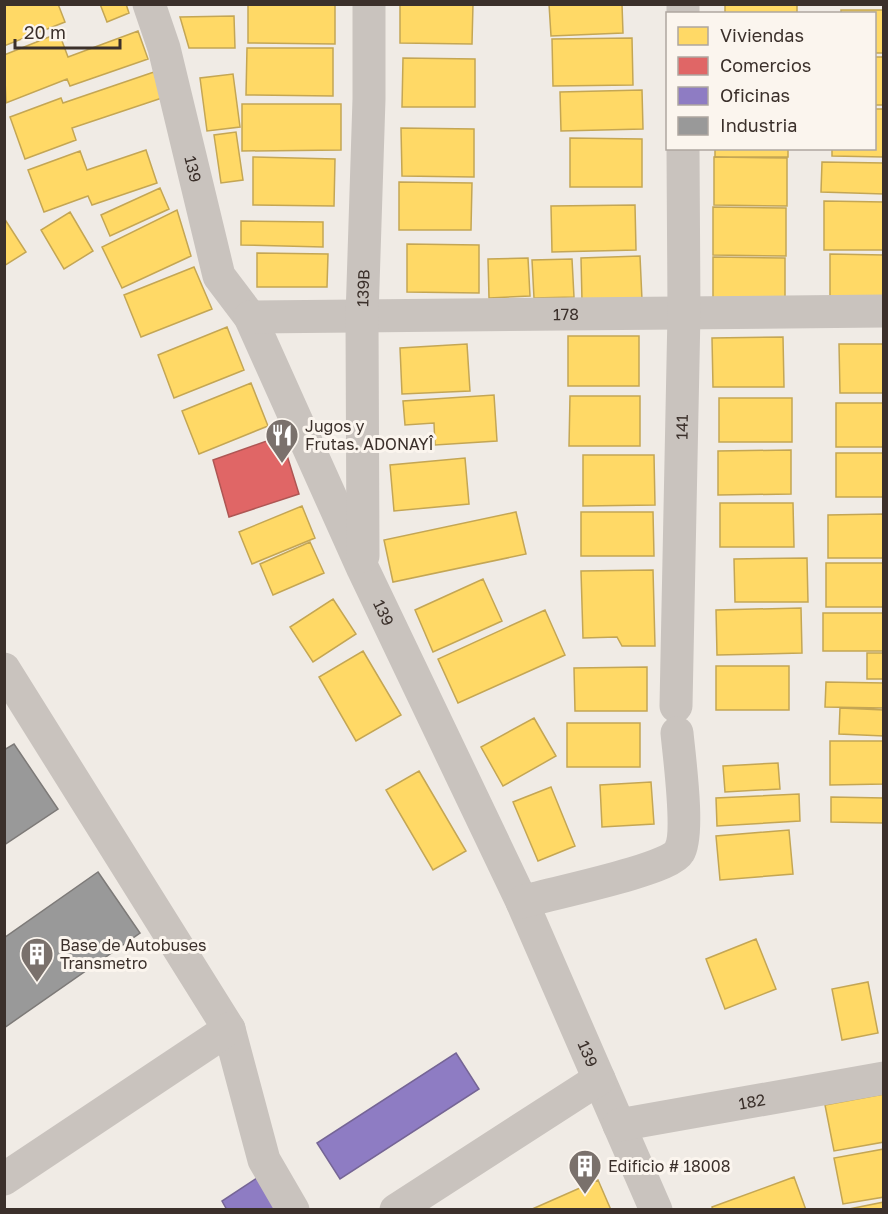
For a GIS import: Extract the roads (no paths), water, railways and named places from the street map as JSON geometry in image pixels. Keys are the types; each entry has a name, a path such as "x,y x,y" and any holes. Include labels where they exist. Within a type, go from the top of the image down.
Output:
{"street":[{"name":"139","path":"149,4 164,48 219,276 250,317 363,569 522,902 656,1209"},
{"name":"139B","path":"363,569 362,317 369,99 369,4"},
{"name":"141","path":"522,902 645,870 668,862 680,852 683,834 676,719 684,313 683,150"},
{"name":"178","path":"250,317 884,311"},
{"path":"4,669 229,1029 264,1160 293,1209"},
{"path":"4,1179 229,1029"},
{"name":"182","path":"619,1125 884,1078"},
{"path":"396,1209 599,1079"}],"place":[{"name":"Jugos y Frutas. ADONAYÎ","path":"282,464"},
{"name":"Base de Autobuses Transmetro","path":"37,983"},
{"name":"Edificio # 18008","path":"585,1195"}]}
